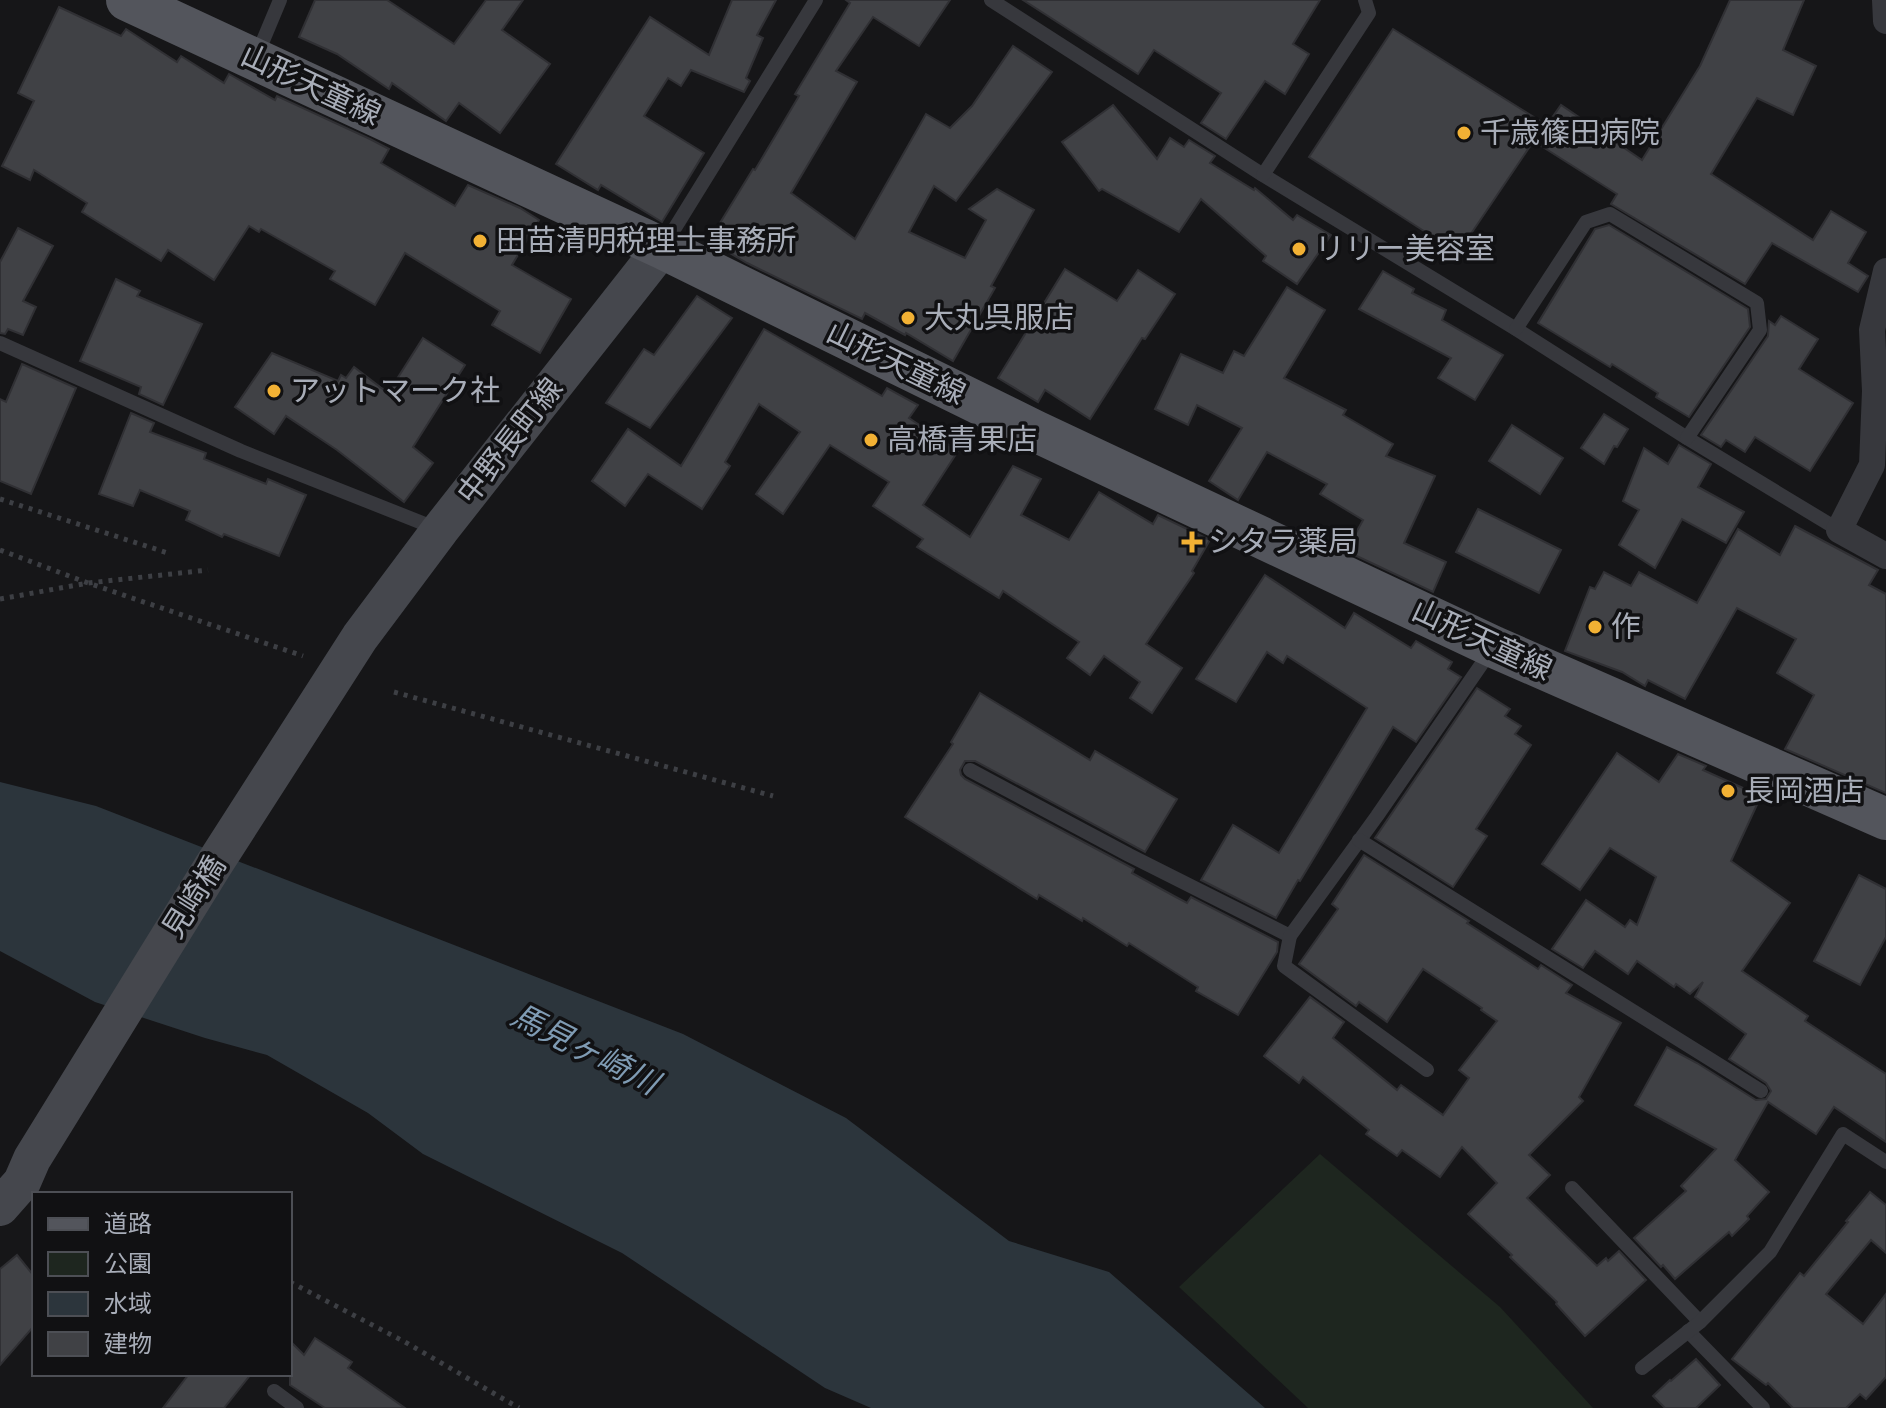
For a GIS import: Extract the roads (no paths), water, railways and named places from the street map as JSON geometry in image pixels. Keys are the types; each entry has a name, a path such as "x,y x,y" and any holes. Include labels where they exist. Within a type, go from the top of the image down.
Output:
{"main road":[{"name":"山形天童線","path":"127,0 662,248 1035,431 1494,647 1886,819"},
{"name":"中野長町線","path":"360,637 440,530 662,248"},
{"name":"見崎橋","path":"0,1207 22,1182 32,1159 213,866 360,637"}],"street":[{"path":"1885,0 1886,21"},
{"path":"1886,271 1872,330 1875,391 1872,465 1839,530 1886,556"}],"lane":[{"path":"255,59 280,0"},
{"path":"662,248 816,0"},
{"path":"991,0 1263,175 1839,530"},
{"path":"1263,175 1369,13 1365,0"},
{"path":"1516,329 1586,222 1610,214 1757,303 1760,330 1687,438"},
{"path":"0,343 241,451 440,530"},
{"path":"1427,1070 1284,966 1290,936 1494,647"},
{"path":"970,770 1290,936"},
{"path":"1359,840 1761,1091"},
{"path":"1642,1368 1694,1326 1770,1252 1843,1134 1886,1162"},
{"path":"1572,1188 1763,1408"},
{"path":"274,1391 297,1408"}],"water":[{"name":"馬見ヶ崎川","path":"0,782 96,806 683,1034 846,1118 1009,1241 1109,1272 1265,1408 871,1408 825,1388 622,1253 423,1154 368,1113 267,1055 95,1002 0,951"}],"place":[{"name":"千歳篠田病院","path":"1464,133"},
{"name":"田苗清明税理士事務所","path":"480,241"},
{"name":"リリー美容室","path":"1299,249"},
{"name":"大丸呉服店","path":"908,318"},
{"name":"アットマーク社","path":"274,391"},
{"name":"高橋青果店","path":"871,440"},
{"name":"シタラ薬局","path":"1192,542"},
{"name":"作","path":"1595,627"},
{"name":"長岡酒店","path":"1728,791"}]}
